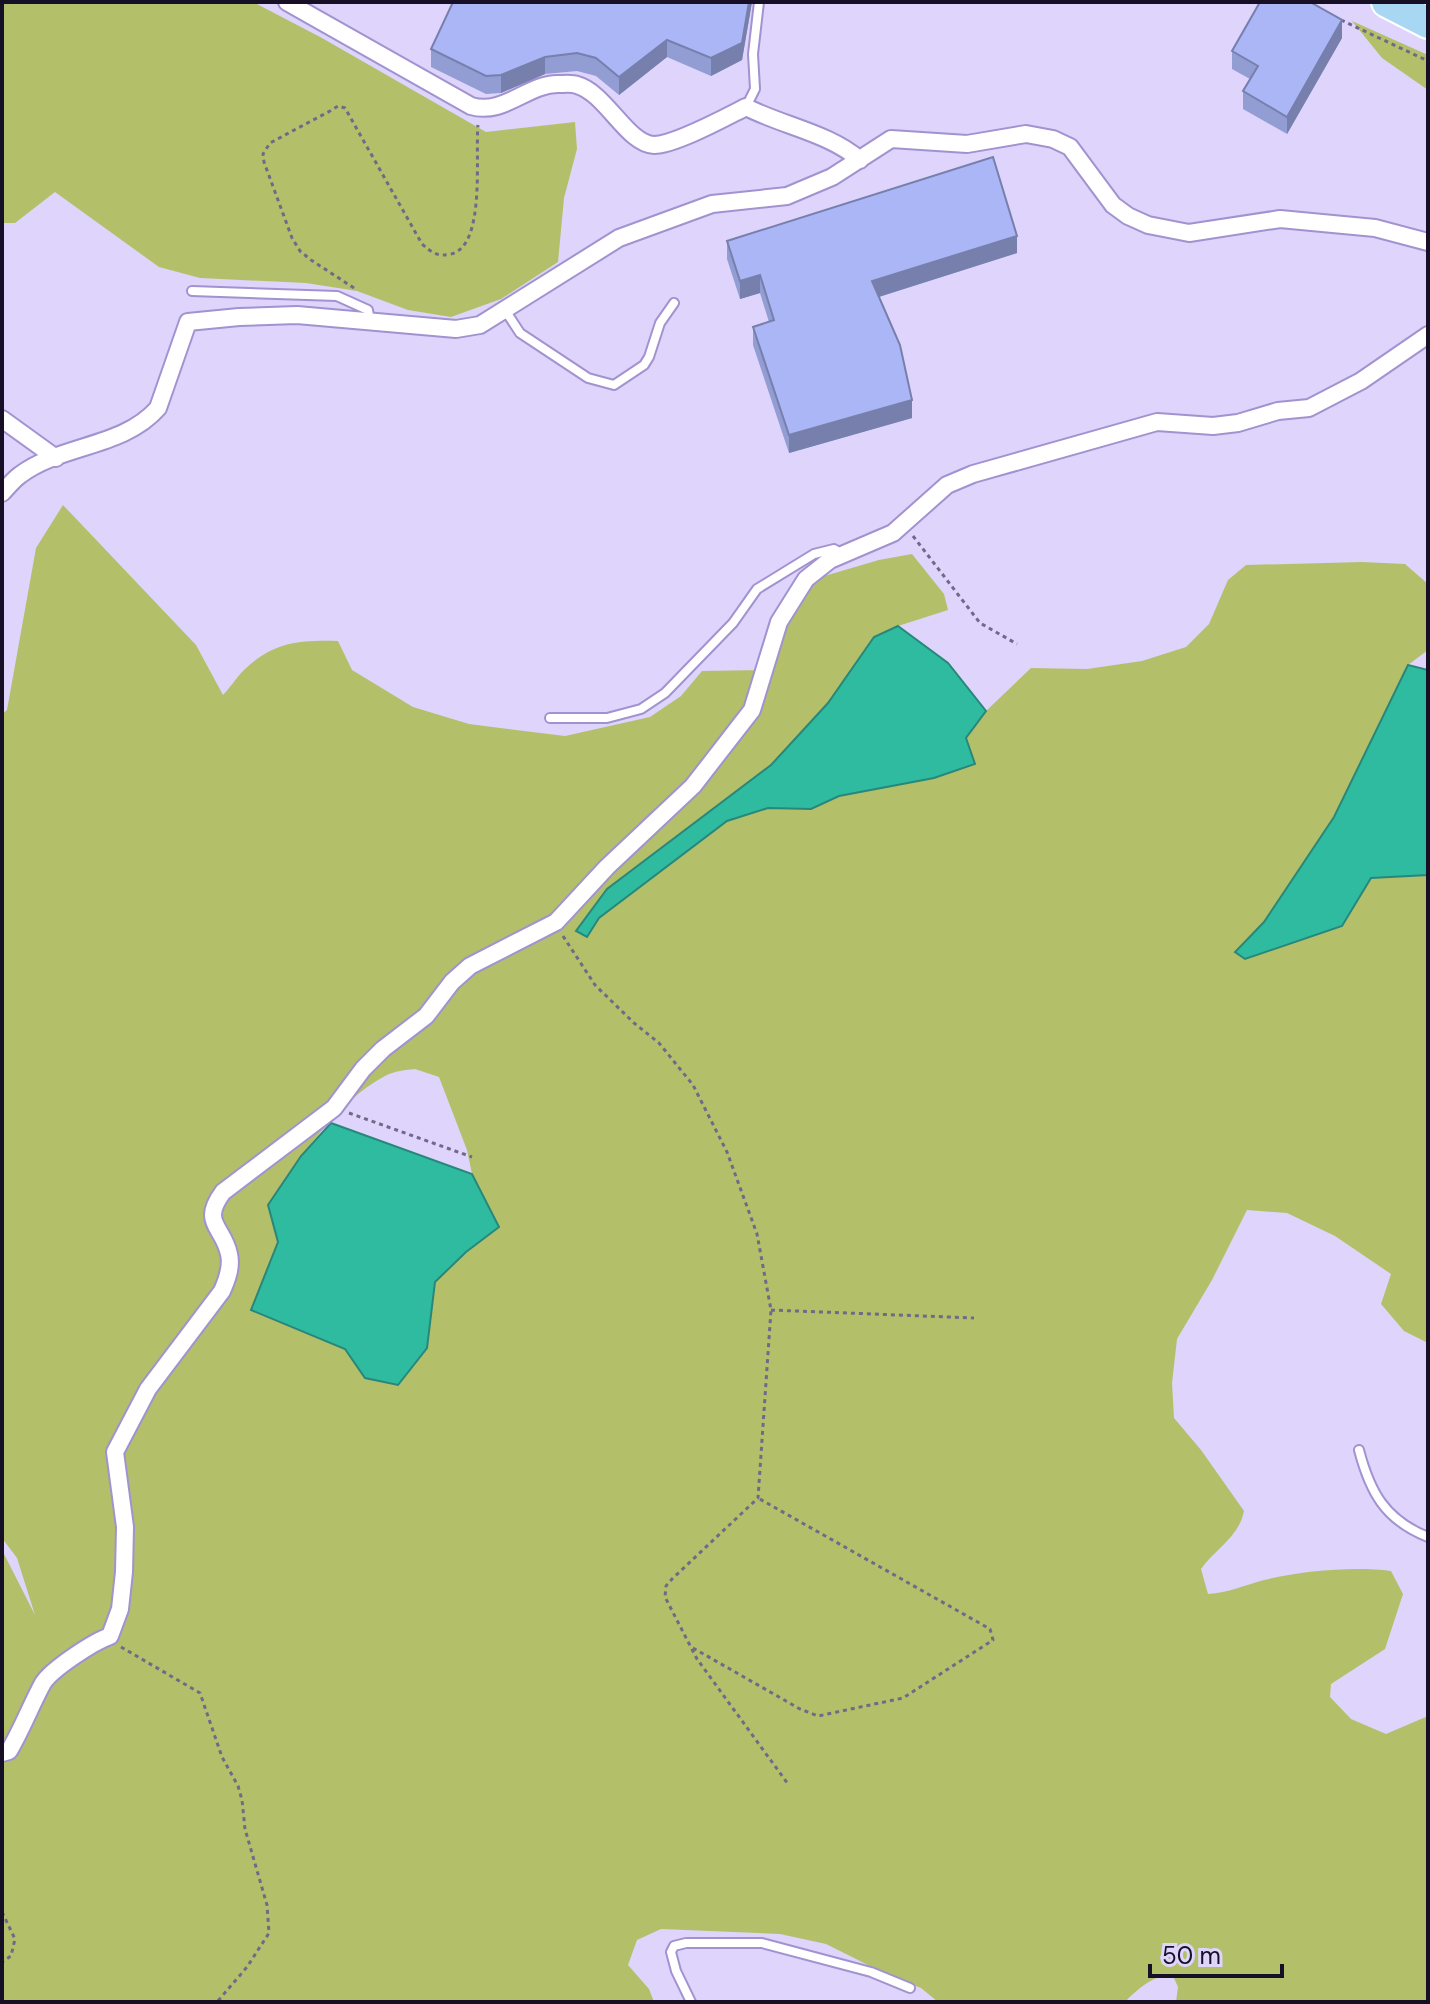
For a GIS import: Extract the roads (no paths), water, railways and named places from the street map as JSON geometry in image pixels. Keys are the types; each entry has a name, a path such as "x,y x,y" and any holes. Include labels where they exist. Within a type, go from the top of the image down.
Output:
{"highway":[{"path":"1387,2 1428,23"}],"street":[{"path":"287,2 481,109 497,107 554,83 578,85 601,99 640,140 655,145 681,137 746,107 846,148 860,160"},
{"path":"2,493 21,474 127,431 149,418 158,408 188,322 265,315 456,329 480,325 619,238 712,204 787,196 832,177 891,139 967,144 1026,134 1053,139 1070,147 1113,205 1128,216 1148,225 1189,233 1280,219 1375,228 1428,242"},
{"path":"2,1753 9,1751 45,1680 97,1640 110,1636 120,1609 124,1572 125,1527 115,1452 148,1389 222,1291 229,1275 229,1254 213,1224 213,1206 223,1192 334,1108 363,1069 383,1049 426,1016 452,982 470,966 556,922 712,763 752,710 779,622 806,579 830,560 893,533 947,485 973,474 1157,422 1213,426 1238,423 1278,411 1309,408 1361,381 1428,335"},
{"path":"2,419 56,458"}],"lane":[{"path":"746,107 755,89 753,54 759,2"},
{"path":"192,291 337,296 368,310 370,321"},
{"path":"505,310 520,333 588,378 614,385 644,365 660,323 674,303"},
{"path":"550,718 607,718 641,709 665,693 733,623 757,589 814,554 834,549 843,554"},
{"path":"1359,1450 1368,1483 1394,1519 1428,1537"},
{"path":"691,2002 676,1971 671,1952 674,1946 686,1943 762,1943 871,1972 910,1988"}]}
